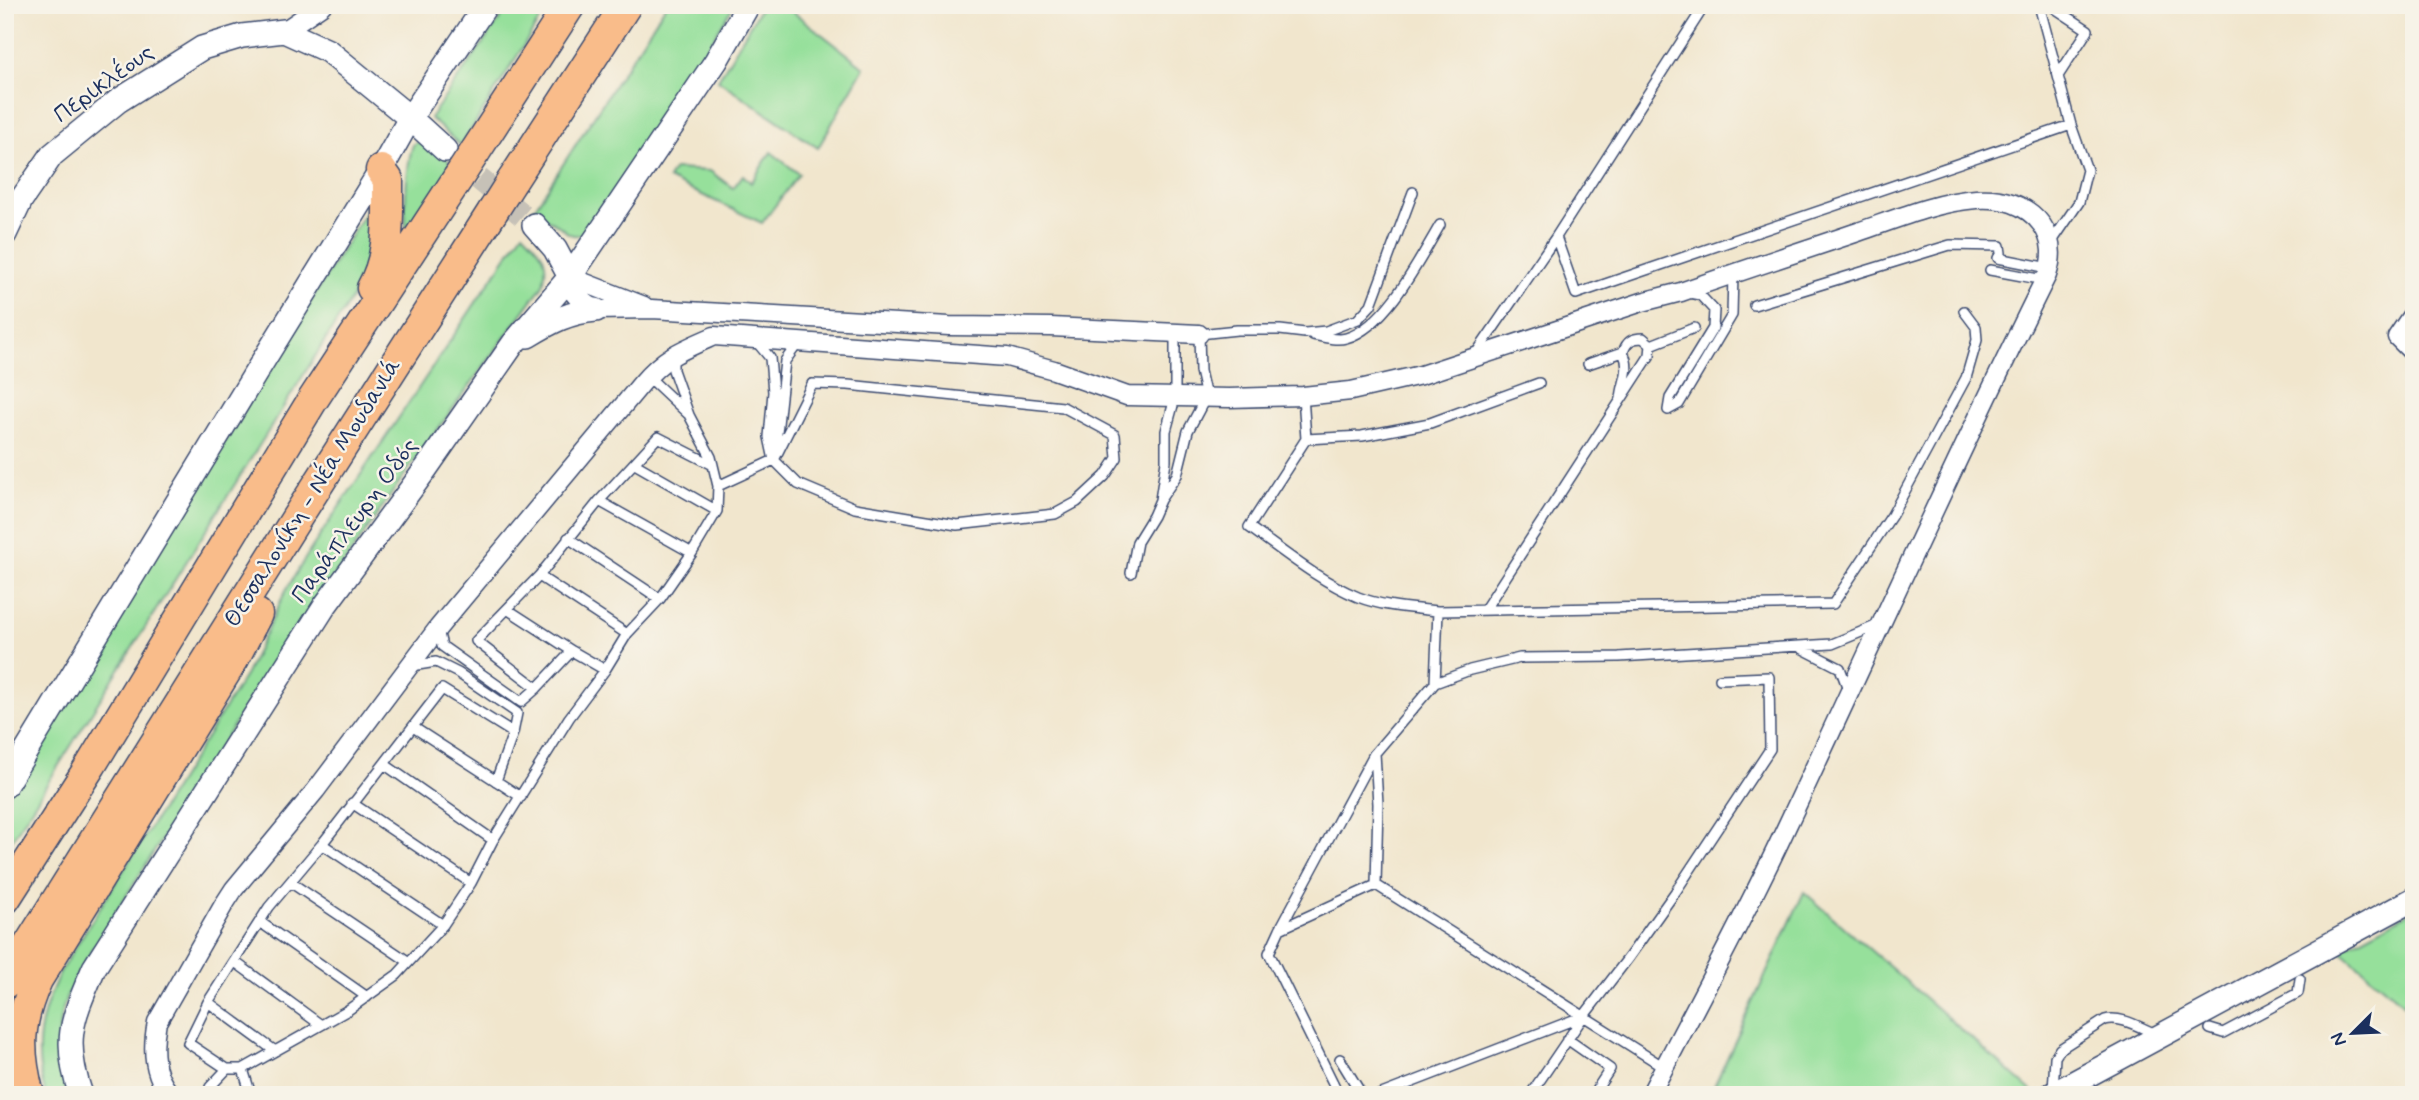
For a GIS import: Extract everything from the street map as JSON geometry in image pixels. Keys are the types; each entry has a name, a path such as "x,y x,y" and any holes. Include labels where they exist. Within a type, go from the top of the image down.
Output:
{"highway":[{"name":"Θεσσαλονίκη - Νέα Μουδανιά","path":"5,899 91,765 312,401 570,5"},
{"name":"Θεσσαλονίκη - Νέα Μουδανιά","path":"5,983 301,511 626,5"},
{"path":"312,401 331,359 376,281 384,261 388,180 381,170"},
{"path":"29,1095 22,1069 21,1039 26,1006 37,980 233,660 287,558 301,511"}],"street":[{"path":"284,32 322,5"},
{"path":"5,786 381,170 410,118 486,5"},
{"name":"Παράπλευρη Οδός","path":"81,1095 71,1051 71,1026 94,968 324,607 513,344 570,277 716,61 748,5"},
{"name":"Περικλέους","path":"5,234 21,200 52,155 118,101 202,48 242,36 284,32 328,51 445,150"},
{"path":"171,1095 159,1075 154,1059 153,1042 157,1022 234,889 316,790 438,628 658,364 674,354 714,336 1007,357 1054,370 1127,396 1303,396 1351,391 1420,375 1474,358 1642,302 1681,292 1919,211 1976,198 2007,201 2026,209 2040,222 2052,243 2047,274 1849,690 1787,827 1650,1095"},
{"path":"534,225 555,249 577,297 596,310"},
{"path":"570,277 652,309"},
{"path":"513,344 557,318 580,311 652,309 949,326 1051,327 1199,334"},
{"path":"2414,312 2397,337 2414,354"},
{"path":"2052,1094 2161,1036 2298,971 2414,899"}],"lane":[{"path":"1474,358 1556,237 1705,5"},
{"path":"2039,5 2071,125 2087,170 2079,202 2052,243"},
{"path":"2050,5 2088,30 2058,76"},
{"path":"1556,237 1576,294 2071,125"},
{"path":"1305,333 1326,331 1358,319 1371,305 1413,192"},
{"path":"1131,573 1137,542 1177,475 1188,431 1206,397 1200,370 1199,334 1280,330 1344,339 1378,318 1413,270 1440,225"},
{"path":"1754,305 1950,245 2000,246 2000,256 2047,274"},
{"path":"1990,270 2047,274"},
{"path":"1681,292 1700,295 1714,310 1713,328 1670,398 1668,410 1679,404 1732,316 1733,274"},
{"path":"1303,396 1306,439 1249,527 1289,555 1360,597 1383,604 1438,611 1833,604 1892,515 1966,378 1978,340 1976,327 1964,311"},
{"path":"1651,345 1694,328"},
{"path":"1160,500 1166,461 1166,431 1175,398 1175,334"},
{"path":"1621,400 1621,389 1628,374 1627,360 1623,352 1626,343 1634,338 1643,338 1651,345"},
{"path":"719,486 774,460 812,384 1063,407 1115,435 1117,458 1105,476 1077,502 1055,514 957,525 855,508 798,484 774,460 769,437 773,392 770,358 755,340"},
{"path":"774,460 785,361 798,343"},
{"path":"1485,609 1650,355 1651,345"},
{"path":"1588,364 1623,352"},
{"path":"513,733 442,690 260,922 208,1002 188,1043 227,1069 243,1069 367,997 397,975 443,925 569,718 605,670 627,634 660,599 718,511 719,486 711,457 689,415 673,370 674,354"},
{"path":"642,383 653,381 689,415"},
{"path":"1306,439 1362,436 1430,423 1539,383"},
{"path":"537,688 476,641 538,576 599,501 658,437 713,465"},
{"path":"635,464 718,511"},
{"path":"599,501 692,554"},
{"path":"568,538 660,599"},
{"path":"538,576 627,634"},
{"path":"507,609 605,670"},
{"path":"1435,683 1438,611"},
{"path":"1339,1095 1269,953 1375,753 1435,683 1470,670 1520,658 1619,657 1832,644 1883,623"},
{"path":"438,628 442,646 520,702 572,651"},
{"path":"1800,647 1840,668 1849,690"},
{"path":"407,667 436,662 458,673 517,713 496,781"},
{"path":"1530,1095 1567,1039 1637,946 1770,749 1769,677 1720,679"},
{"path":"413,727 521,797"},
{"path":"1375,753 1378,804 1376,885"},
{"path":"384,764 493,840"},
{"path":"352,803 471,883"},
{"path":"322,844 443,925"},
{"path":"290,882 410,962"},
{"path":"1376,885 1664,1067"},
{"path":"1280,929 1376,885"},
{"path":"260,922 367,997"},
{"path":"235,962 321,1025"},
{"path":"2210,1028 2223,1033 2298,993 2298,971"},
{"path":"208,1002 275,1051"},
{"path":"1379,1095 1583,1017"},
{"path":"2052,1094 2055,1057 2060,1049 2105,1020 2121,1020 2161,1036"},
{"path":"1567,1039 1610,1069 1593,1095"},
{"path":"1340,1059 1362,1095"},
{"path":"209,1095 210,1087 227,1069"},
{"path":"243,1069 251,1095"}],"green space":[{"path":"510,5 549,5 461,146 430,118"},
{"path":"666,5 734,5 644,151 590,232 573,235 550,221 529,217"},
{"path":"762,5 784,5 864,67 818,148 718,80"},
{"path":"417,142 427,144 455,165 407,231 407,175 413,145"},
{"path":"771,152 799,174 762,223 668,179 674,169 710,171 733,188 743,175 751,183"},
{"path":"377,193 373,264 5,851 5,799"},
{"path":"523,232 545,261 543,285 403,477 233,726 78,973 64,1004 58,1041 68,1095 46,1095 39,1062 40,1031 48,1001 61,970 246,674 286,590 311,549"},
{"path":"1804,892 2035,1094 1710,1095"},
{"path":"2414,910 2414,1013 2340,950"}],"tunnel":[{"path":"453,157 534,225"}]}
